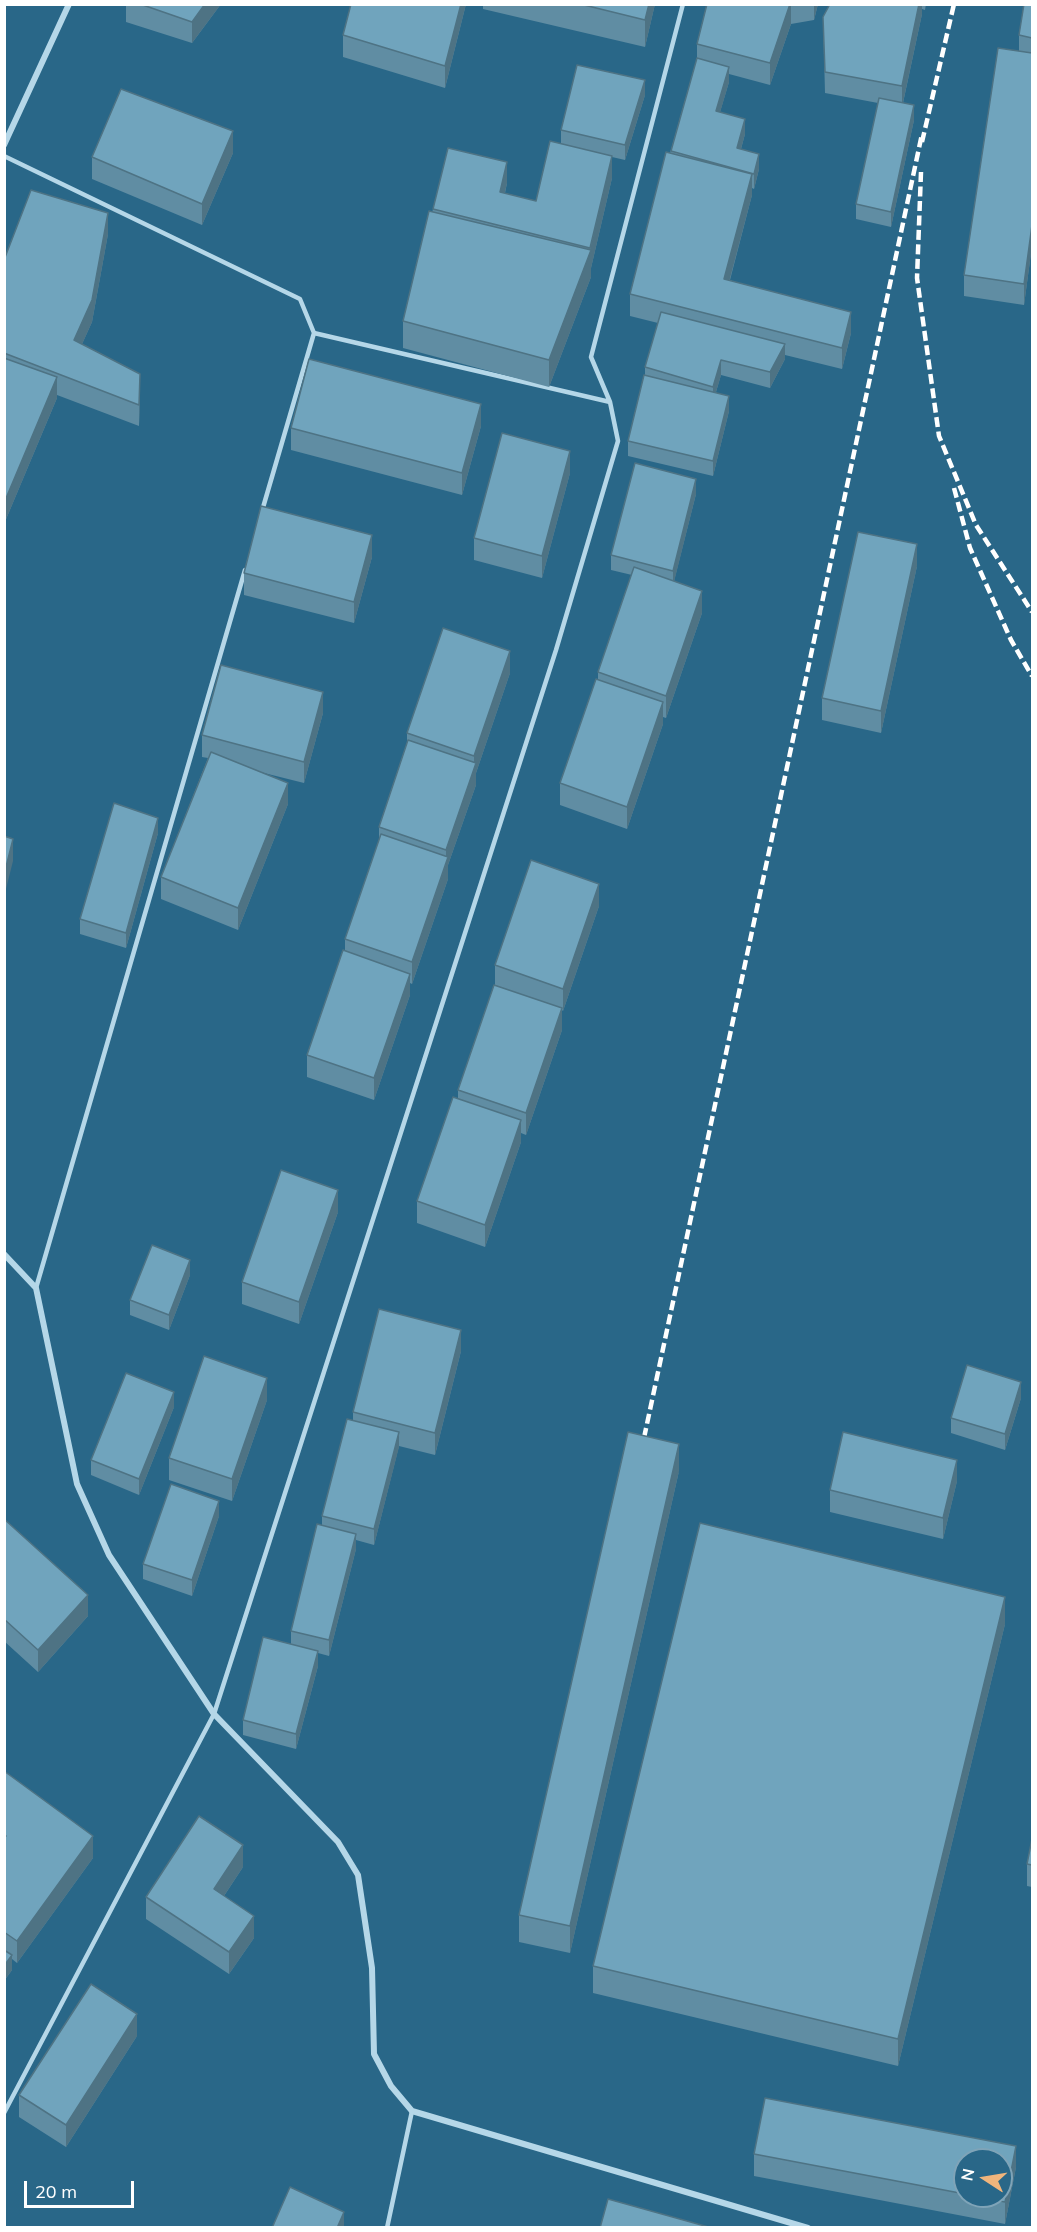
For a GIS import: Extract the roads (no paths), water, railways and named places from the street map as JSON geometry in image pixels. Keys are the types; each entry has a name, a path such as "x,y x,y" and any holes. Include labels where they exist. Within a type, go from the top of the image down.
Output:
{"street":[{"path":"4,145 69,4"},
{"path":"4,1254 36,1288 77,1484 109,1555 214,1714 338,1842 358,1875 372,1968 374,2054 391,2086 412,2111 791,2225 808,2228"}],"lane":[{"path":"4,2113 214,1714 556,650 618,441 610,402 591,357 683,4"},
{"path":"4,156 300,299 314,333 260,517"},
{"path":"314,333 610,402"},
{"path":"36,1288 247,563"},
{"path":"387,2228 412,2111"}],"railway":[{"path":"922,142 954,4"},
{"path":"641,1452 922,134"},
{"path":"921,172 917,278 939,436 976,525 1032,612"},
{"path":"954,488 970,548 1011,640 1032,676"}]}
